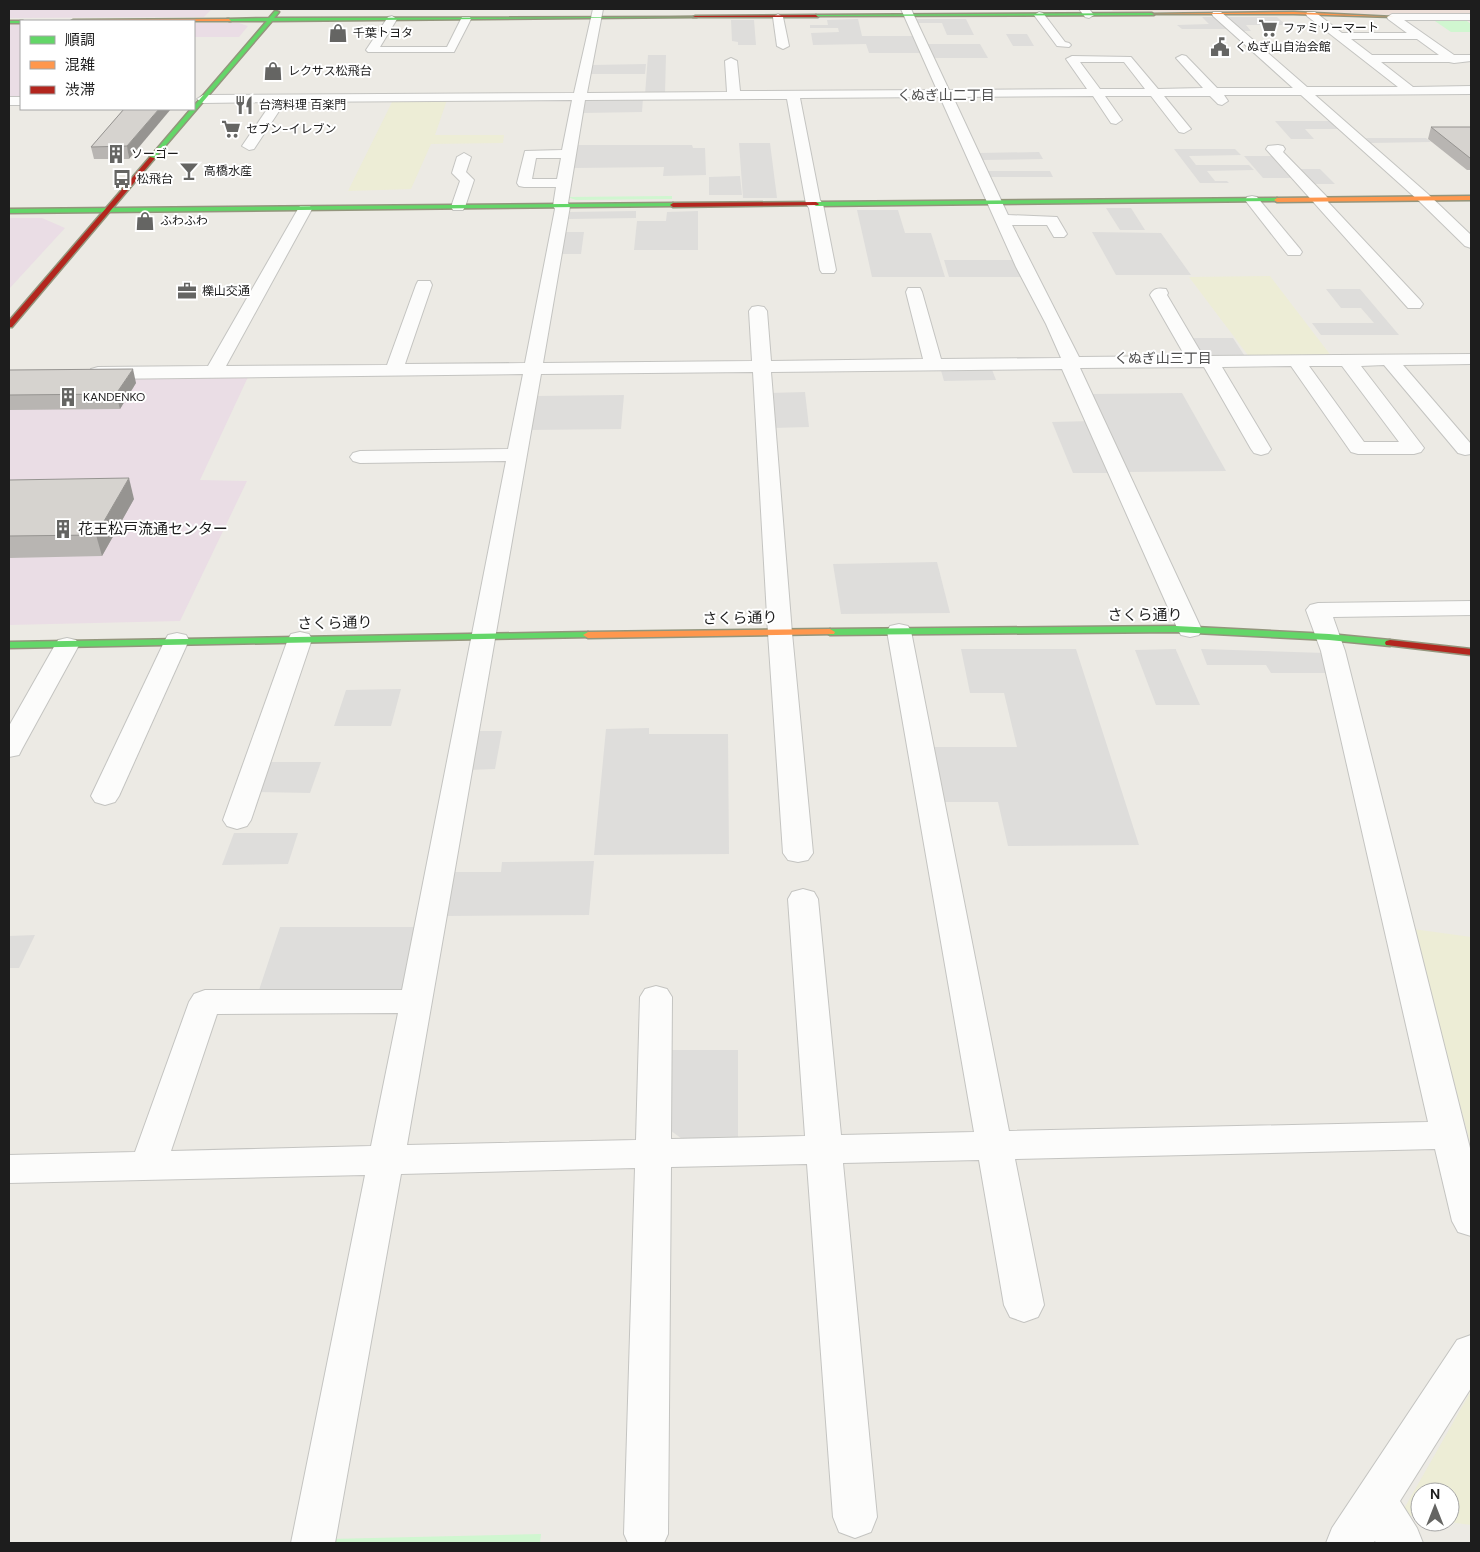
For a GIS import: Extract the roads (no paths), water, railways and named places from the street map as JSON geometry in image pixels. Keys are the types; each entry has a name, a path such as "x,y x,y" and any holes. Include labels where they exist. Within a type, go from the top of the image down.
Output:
{"street":[{"path":"200,99 280,9"},
{"path":"195,20 466,19 597,13 778,17 907,12 1039,15 1086,12 1471,17"},
{"path":"907,12 1024,267 1055,324 1072,362 1071,368 1190,630"},
{"path":"313,1543 417,1002 561,206 568,154 597,13"},
{"path":"1217,14 1424,198 1471,243"},
{"path":"1311,14 1410,90"},
{"path":"1039,15 1061,44 1065,45"},
{"path":"778,17 779,46 797,46"},
{"path":"1392,17 1451,58"},
{"path":"392,19 372,50 450,50 466,19"},
{"path":"1340,36 1418,36"},
{"path":"1182,58 1226,107"},
{"path":"1369,59 1451,58 1468,63"},
{"path":"1116,120 1096,92 1093,91 1072,59 1126,59 1184,129"},
{"path":"731,61 734,96"},
{"path":"200,99 1471,90"},
{"path":"793,95 828,270"},
{"path":"249,146 282,98"},
{"path":"9,325 191,110"},
{"path":"1278,149 1273,149 1414,304"},
{"path":"564,183 524,183 530,154 568,154"},
{"path":"458,207 467,180 459,173 464,157"},
{"path":"9,211 1471,198"},
{"path":"1252,200 1294,252"},
{"path":"214,372 305,208"},
{"path":"1004,220 1052,220 1058,234"},
{"path":"394,370 424,284"},
{"path":"914,292 933,364"},
{"path":"1160,293 1158,295 1261,449"},
{"path":"758,311 780,633 798,853"},
{"path":"1388,359 1465,450"},
{"path":"77,373 1471,359"},
{"path":"1296,361 1358,448 1414,448 1347,360"},
{"path":"360,457 516,455"},
{"path":"1471,608 1318,610 1330,637 1471,1221"},
{"name":"さくら通り","path":"9,645 67,645 177,640 483,636 1190,630 1330,637 1471,652"},
{"path":"899,631 1024,1305"},
{"path":"237,820 300,639"},
{"path":"105,796 177,640"},
{"path":"9,749 67,645"},
{"path":"803,899 855,1517"},
{"path":"646,1534 656,997"},
{"path":"148,1165 205,1002 417,1002"},
{"path":"9,1169 1449,1135"},
{"path":"1348,1543 1471,1352"},
{"path":"1375,1502 1401,1543"}],"place":[{"name":"ファミリーマート","path":"1268,28"},
{"name":"千葉トヨタ","path":"338,33"},
{"name":"くぬぎ山自治会館","path":"1220,47"},
{"name":"レクサス松飛台","path":"273,71"},
{"name":"台湾料理 百楽門","path":"244,105"},
{"name":"セブン-イレブン","path":"231,129"},
{"name":"ソーゴー","path":"116,154"},
{"name":"高橋水産","path":"189,171"},
{"name":"松飛台","path":"122,179"},
{"name":"ふわふわ","path":"145,221"},
{"name":"櫟山交通","path":"187,291"},
{"name":"KANDENKO","path":"68,397"},
{"name":"花王松戸流通センター","path":"63,529"}],"district":[{"name":"くぬぎ山二丁目","path":"946,95"},
{"name":"くぬぎ山三丁目","path":"1163,358"}]}
